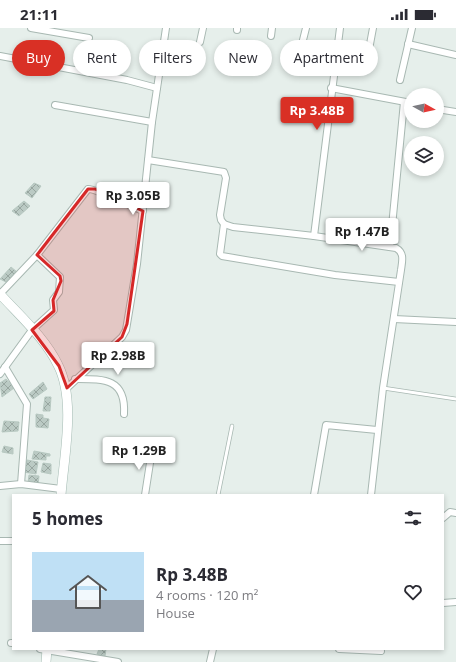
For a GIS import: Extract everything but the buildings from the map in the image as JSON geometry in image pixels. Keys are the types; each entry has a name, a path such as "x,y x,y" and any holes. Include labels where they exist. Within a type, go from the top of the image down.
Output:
{"main road":[{"path":"0,294 32,330 56,361 67,388 68,415 61,492"},
{"path":"45,650 46,662"}],"street":[{"path":"32,28 89,38"},
{"path":"67,388 122,337 126,330 143,211 152,122 166,28"},
{"path":"200,40 203,28"},
{"path":"271,36 272,28"},
{"path":"303,40 306,28"},
{"path":"314,236 331,88 340,28"},
{"path":"371,40 373,28"},
{"path":"400,80 412,28"},
{"path":"408,44 456,55"},
{"path":"0,56 127,80 157,88"},
{"path":"331,88 404,102 390,247"},
{"path":"55,105 152,122"},
{"path":"444,110 456,112"},
{"path":"148,160 224,172 226,178 220,220 224,224 232,227 314,236 390,247 400,250 402,254 399,282 377,430 371,494"},
{"path":"0,294 37,255 88,189 95,189 118,201 143,211"},
{"path":"224,224 220,254 222,256 336,275 399,282"},
{"path":"0,374 32,330 54,310 53,300 59,292 61,281 59,275 37,255"},
{"path":"394,319 456,322"},
{"path":"4,368 27,404 21,484"},
{"path":"75,379 101,379 116,385 120,391 124,406 124,414"},
{"path":"314,494 326,425 377,430"},
{"path":"145,494 152,450"},
{"path":"0,486 21,484 61,492"},
{"path":"444,517 450,512 456,512"},
{"path":"0,541 12,541"},
{"path":"444,603 456,602"},
{"path":"45,650 118,662"},
{"path":"210,662 213,650"},
{"path":"360,650 381,651"}],"lane":[{"path":"383,388 456,399"},
{"path":"218,494 232,426"}],"highlighted area":[{"path":"88,189 95,189 143,211 127,324 122,337 67,388 59,366 32,330 54,311 53,300 61,281 60,276 37,255"}]}
